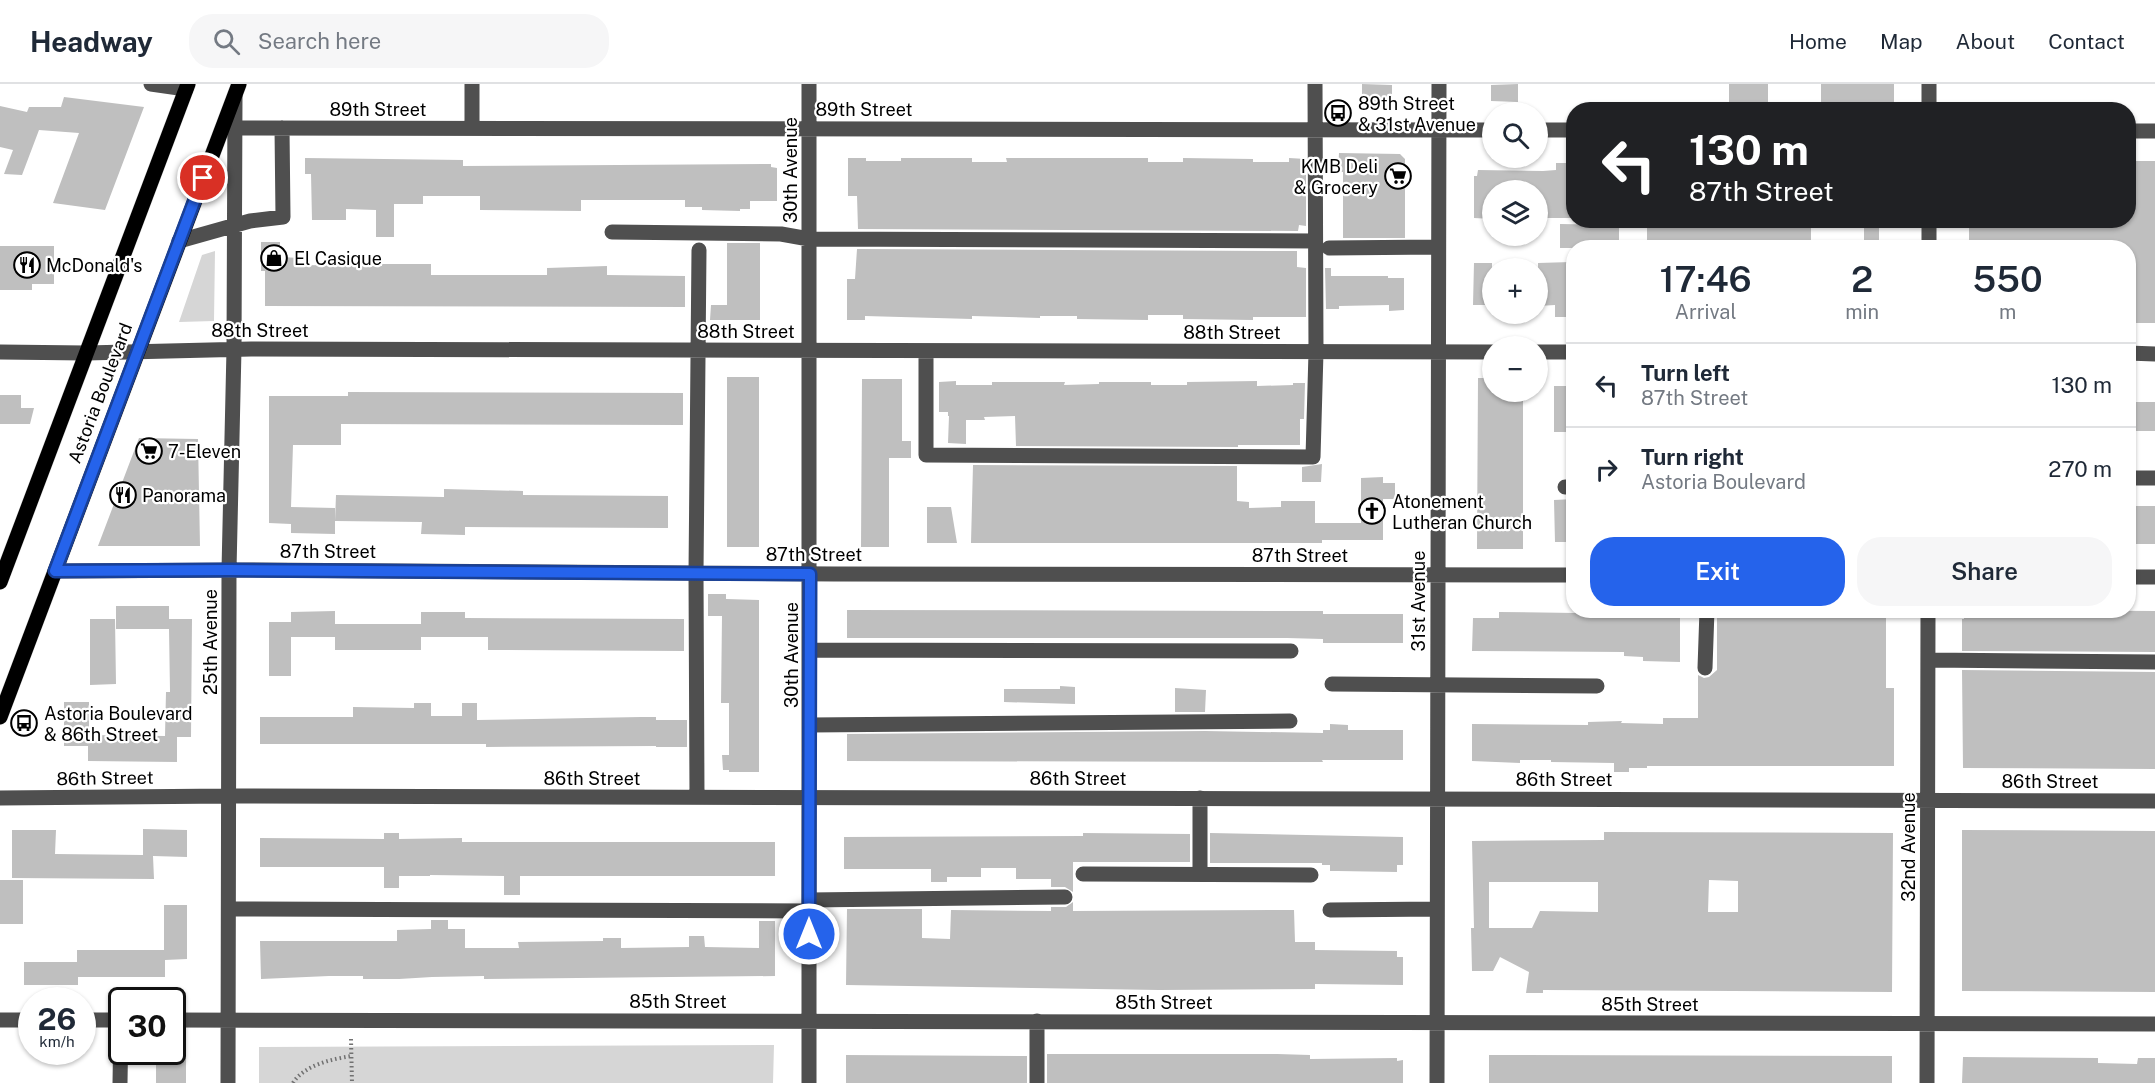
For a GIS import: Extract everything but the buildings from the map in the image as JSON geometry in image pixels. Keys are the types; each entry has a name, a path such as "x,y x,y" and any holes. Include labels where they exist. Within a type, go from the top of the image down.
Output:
{"main road":[{"name":"Astoria Boulevard","path":"1,574 187,87"},
{"name":"Astoria Boulevard","path":"0,717 237,89"}],"street":[{"path":"152,84 187,87"},
{"path":"472,84 472,128"},
{"name":"30th Avenue","path":"809,84 809,1083"},
{"path":"926,351 926,455 1313,457 1322,244 1315,84"},
{"name":"31st Avenue","path":"1437,1083 1439,84"},
{"path":"1929,84 1929,102"},
{"name":"25th Avenue","path":"228,1083 229,570 237,89"},
{"name":"89th Street","path":"235,128 1482,130"},
{"path":"179,241 235,225 283,217 282,128"},
{"path":"1548,130 1566,130"},
{"path":"2136,131 2155,131"},
{"path":"612,232 781,234 809,239 1438,247"},
{"path":"698,797 696,573 699,250"},
{"name":"88th Street","path":"0,352 86,353 234,349 1482,352"},
{"path":"1548,352 1566,352"},
{"path":"2136,353 2155,354"},
{"path":"2136,478 2155,478"},
{"name":"87th Street","path":"55,571 1566,576"},
{"path":"2136,577 2155,577"},
{"path":"1705,668 1707,618"},
{"name":"32nd Avenue","path":"1927,1083 1928,618"},
{"path":"810,650 1291,651"},
{"path":"1928,660 2155,662"},
{"path":"1332,684 1597,686"},
{"path":"810,725 1290,721"},
{"name":"86th Street","path":"0,798 229,796 2155,801"},
{"path":"1200,798 1200,874"},
{"path":"1083,874 1311,875"},
{"path":"229,909 809,906 1065,897"},
{"path":"1330,910 1437,909"},
{"path":"0,1020 18,1020"},
{"name":"85th Street","path":"186,1020 2155,1024"},
{"path":"1036,1083 1037,1022"},
{"path":"120,1065 120,1083"}],"path":[{"path":"351,1039 352,1083"},
{"path":"293,1083 296,1078 318,1064 352,1056"}],"shaded area":[{"path":"215,251 214,321 179,322 202,255"},
{"path":"774,1045 773,1083 259,1083 259,1047"}],"place":[{"name":"89th Street & 31st Avenue","path":"1338,113"},
{"name":"KMB Deli & Grocery","path":"1398,176"},
{"name":"El Casique","path":"274,258"},
{"name":"McDonald's","path":"27,265"},
{"name":"7-Eleven","path":"149,451"},
{"name":"Panorama","path":"123,495"},
{"name":"Atonement Lutheran Church","path":"1372,511"},
{"name":"Astoria Boulevard & 86th Street","path":"24,723"}],"route":[{"path":"203,178 55,571 810,574 809,934"}]}
